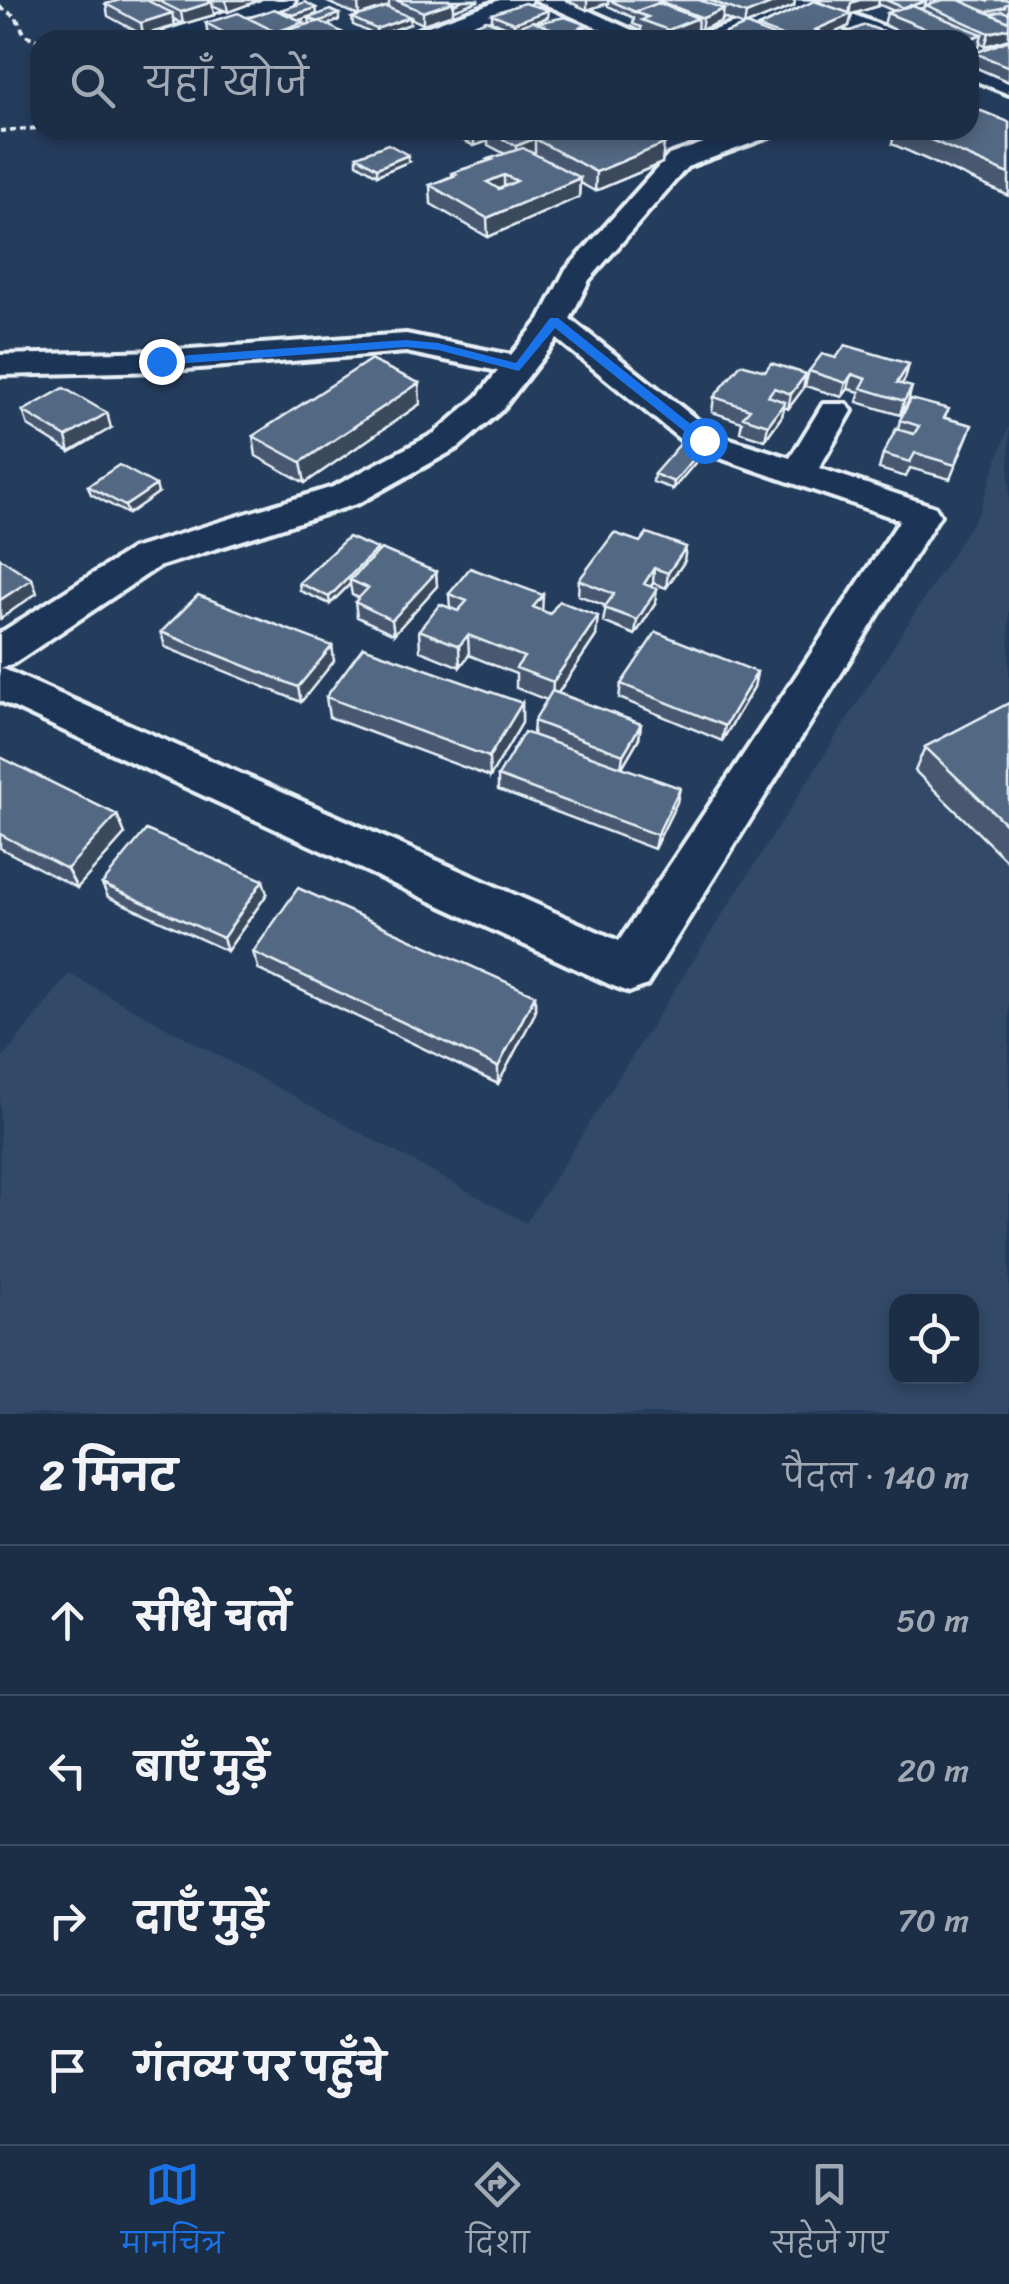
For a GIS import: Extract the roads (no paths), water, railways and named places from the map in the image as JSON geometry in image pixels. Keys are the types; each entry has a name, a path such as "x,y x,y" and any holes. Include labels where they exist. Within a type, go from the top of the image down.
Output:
{"street":[{"path":"192,30 284,0"},
{"path":"439,30 520,0"},
{"path":"546,0 619,30"},
{"path":"731,30 802,3 868,28 899,30"},
{"path":"979,64 1009,87"},
{"path":"0,653 145,558 346,495 447,440 490,404 670,158 731,140"},
{"path":"0,682 629,969 922,516 704,440 564,299"},
{"path":"0,365 161,361 406,343 519,367"},
{"path":"799,473 834,411"}]}
